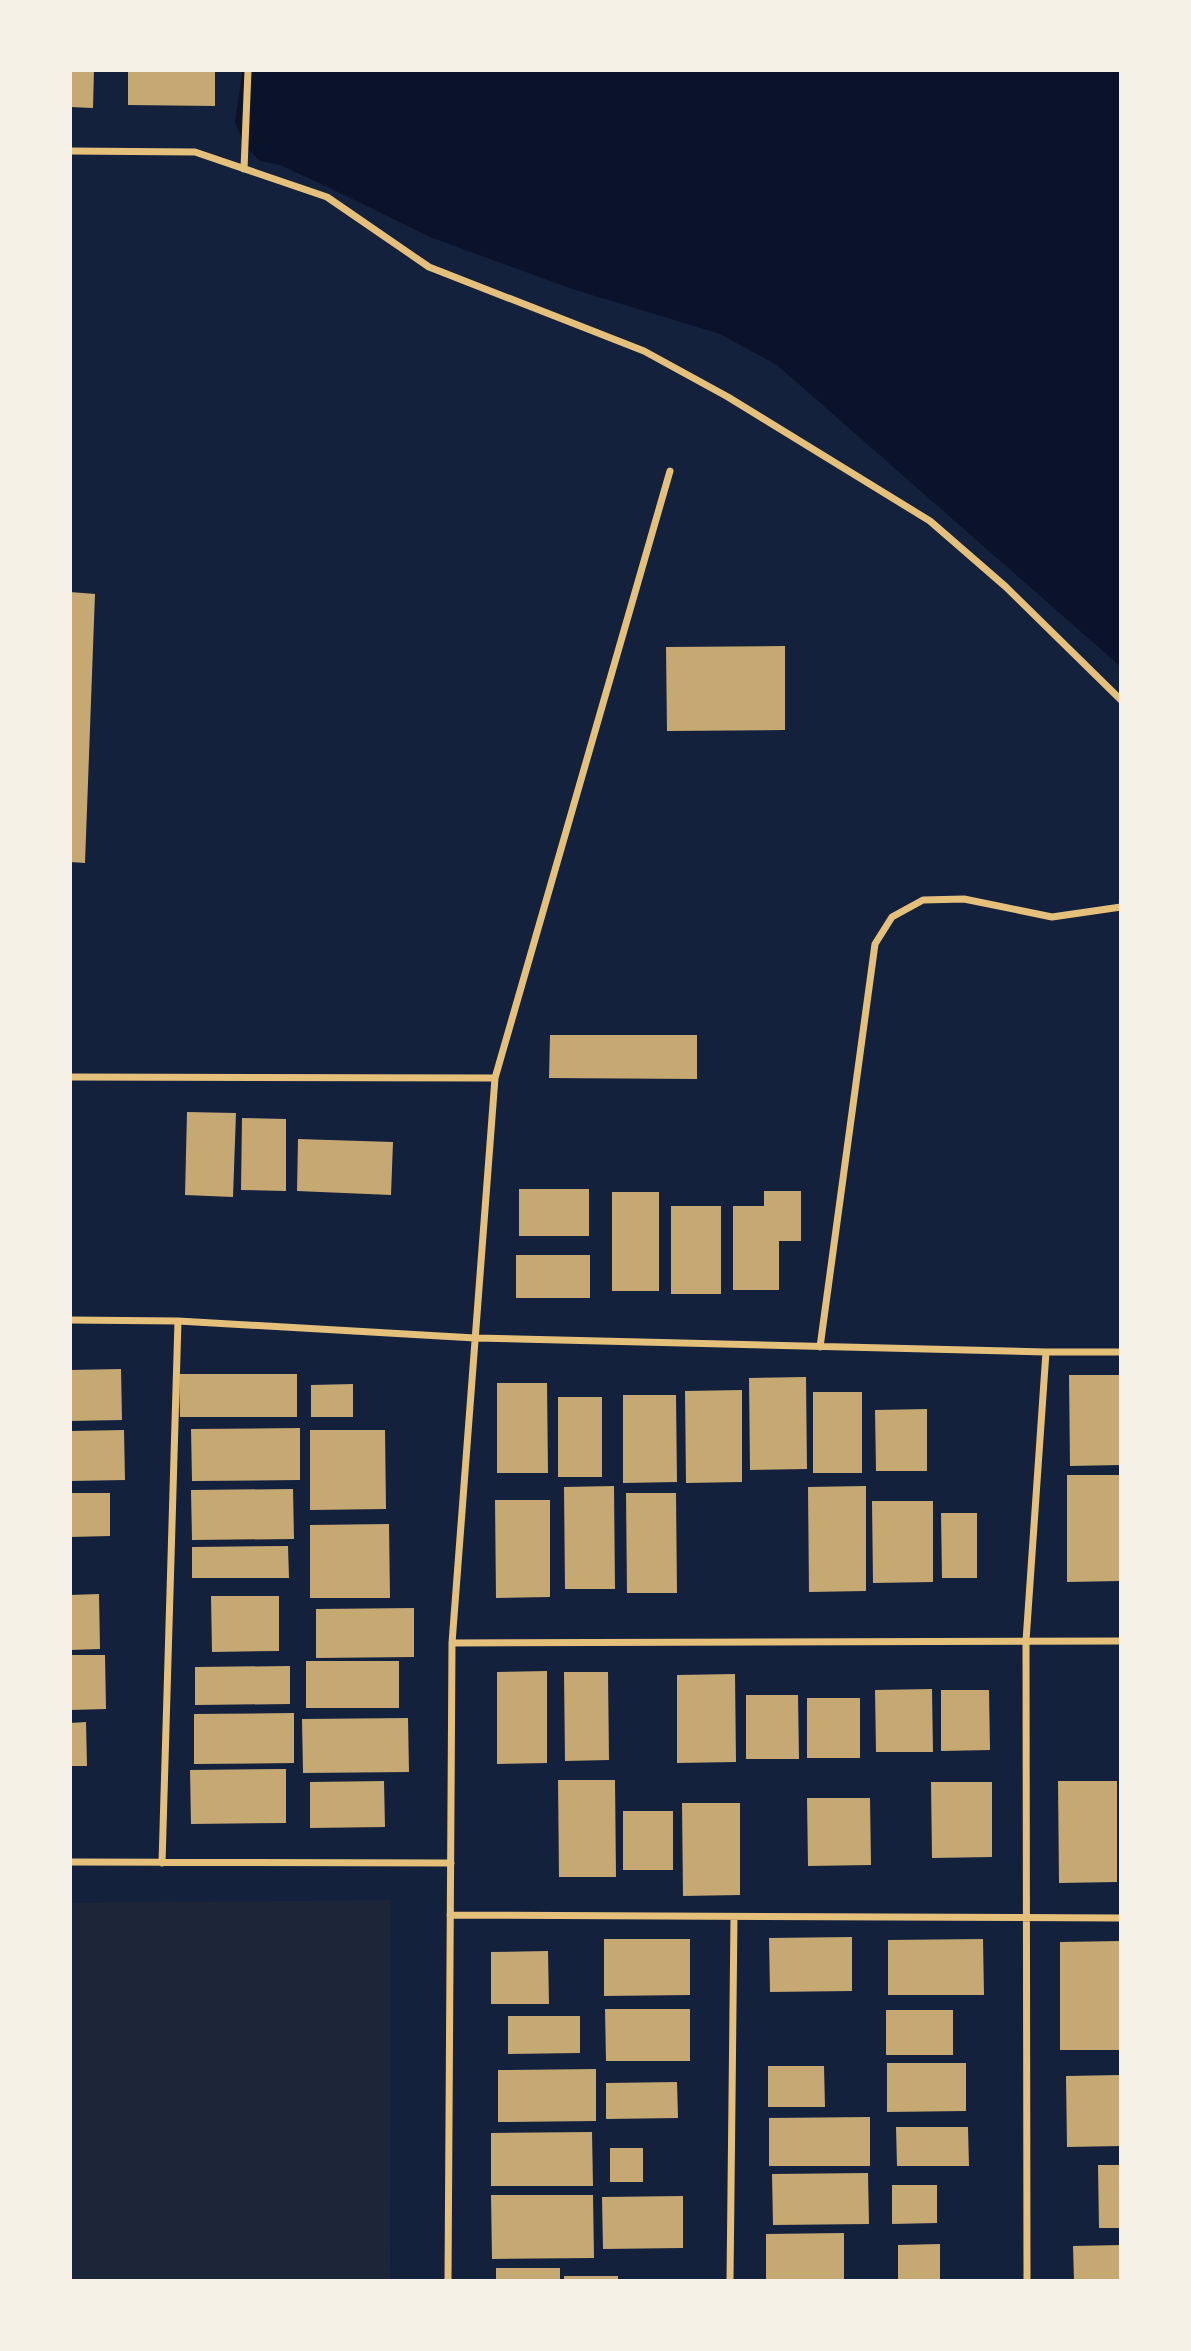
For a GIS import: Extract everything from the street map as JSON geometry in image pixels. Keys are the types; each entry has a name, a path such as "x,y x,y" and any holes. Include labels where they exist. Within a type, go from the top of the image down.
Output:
{"street":[{"path":"244,169 248,70"},
{"path":"70,151 195,152 327,197 429,267 644,351 728,397 930,521 1006,587 1121,700"},
{"path":"448,2281 452,1643 495,1078 670,471"},
{"path":"820,1347 875,944 892,917 923,900 964,899 1052,916 1121,907"},
{"path":"70,1077 495,1078"},
{"path":"70,1320 178,1321 475,1338 1121,1352"},
{"path":"162,1863 178,1321"},
{"path":"1027,2281 1026,1641 1046,1352"},
{"path":"452,1643 1121,1641"},
{"path":"70,1863 451,1863"},
{"path":"450,1915 1121,1919"},
{"path":"730,2281 734,1917"}],"shaded area":[{"path":"243,70 1121,70 1121,667 777,365 720,334 569,288 430,237 280,165 260,161 245,147 235,122"},
{"path":"391,1900 390,2281 70,2281 70,1903"}],"building":[{"path":"70,70 94,70 93,108 70,107"},
{"path":"128,70 215,70 215,106 128,105"},
{"path":"70,592 95,594 85,863 70,862"},
{"path":"785,646 785,730 667,731 666,647"},
{"path":"550,1035 697,1035 697,1079 549,1078"},
{"path":"187,1112 236,1113 233,1197 185,1195"},
{"path":"242,1118 286,1119 286,1191 241,1190"},
{"path":"298,1139 393,1142 391,1195 297,1191"},
{"path":"519,1189 589,1189 589,1236 519,1236"},
{"path":"764,1191 801,1191 801,1241 779,1241 779,1290 733,1290 733,1206 764,1206"},
{"path":"612,1192 659,1192 659,1291 612,1291"},
{"path":"671,1206 721,1206 721,1294 671,1294"},
{"path":"516,1255 590,1255 590,1298 516,1298"},
{"path":"121,1369 122,1420 70,1421 70,1370"},
{"path":"179,1374 297,1374 297,1417 180,1417"},
{"path":"1069,1375 1121,1375 1121,1465 1070,1466"},
{"path":"806,1377 807,1469 750,1470 749,1378"},
{"path":"497,1383 547,1383 548,1473 497,1473"},
{"path":"353,1384 353,1417 311,1417 311,1385"},
{"path":"742,1390 742,1482 686,1483 685,1391"},
{"path":"813,1392 862,1392 862,1473 813,1473"},
{"path":"623,1395 676,1395 677,1482 623,1483"},
{"path":"558,1397 602,1397 602,1477 558,1477"},
{"path":"927,1409 927,1471 876,1471 875,1410"},
{"path":"300,1428 300,1480 192,1481 191,1429"},
{"path":"124,1430 125,1480 70,1481 70,1431"},
{"path":"310,1430 385,1430 386,1509 310,1510"},
{"path":"1067,1475 1121,1475 1121,1581 1067,1582"},
{"path":"614,1486 615,1589 565,1589 564,1487"},
{"path":"866,1486 866,1591 809,1592 808,1487"},
{"path":"293,1489 294,1539 192,1540 191,1490"},
{"path":"70,1493 110,1493 110,1536 70,1537"},
{"path":"626,1493 676,1493 677,1593 627,1593"},
{"path":"495,1500 550,1500 550,1597 496,1598"},
{"path":"872,1501 933,1501 933,1582 873,1583"},
{"path":"941,1513 977,1513 977,1578 942,1578"},
{"path":"389,1524 390,1598 310,1598 310,1525"},
{"path":"288,1546 289,1578 192,1578 192,1547"},
{"path":"99,1594 100,1649 70,1650 70,1595"},
{"path":"211,1596 279,1596 279,1651 212,1652"},
{"path":"414,1608 414,1657 316,1658 316,1609"},
{"path":"70,1655 105,1655 106,1709 70,1710"},
{"path":"306,1661 399,1661 399,1708 306,1708"},
{"path":"290,1666 290,1704 195,1705 195,1667"},
{"path":"547,1671 547,1763 497,1764 497,1672"},
{"path":"564,1672 608,1672 609,1760 565,1761"},
{"path":"735,1674 736,1762 677,1763 677,1675"},
{"path":"932,1689 933,1752 876,1752 875,1690"},
{"path":"941,1690 989,1690 990,1750 941,1751"},
{"path":"746,1695 798,1695 799,1759 746,1759"},
{"path":"807,1698 860,1698 860,1758 807,1758"},
{"path":"294,1713 294,1763 194,1764 194,1714"},
{"path":"408,1718 409,1772 303,1773 302,1719"},
{"path":"86,1722 87,1766 70,1766 70,1723"},
{"path":"286,1769 286,1823 191,1824 190,1770"},
{"path":"558,1780 615,1780 616,1877 559,1877"},
{"path":"384,1781 385,1827 310,1828 310,1782"},
{"path":"1058,1781 1117,1781 1117,1882 1059,1883"},
{"path":"931,1782 992,1782 992,1857 932,1858"},
{"path":"807,1798 870,1798 871,1865 808,1866"},
{"path":"682,1803 740,1803 740,1895 683,1896"},
{"path":"623,1811 673,1811 673,1870 623,1870"},
{"path":"852,1937 852,1991 770,1992 769,1938"},
{"path":"604,1939 690,1939 690,1995 604,1996"},
{"path":"983,1939 984,1995 888,1995 888,1940"},
{"path":"1121,1941 1121,2050 1060,2050 1060,1942"},
{"path":"548,1951 549,2004 491,2004 491,1952"},
{"path":"605,2009 690,2009 690,2061 606,2061"},
{"path":"886,2010 953,2010 953,2055 886,2055"},
{"path":"508,2016 580,2016 580,2053 508,2054"},
{"path":"887,2063 966,2063 966,2111 887,2112"},
{"path":"768,2066 824,2066 825,2107 768,2107"},
{"path":"596,2069 596,2121 498,2122 498,2070"},
{"path":"1121,2075 1121,2146 1067,2147 1066,2076"},
{"path":"677,2082 678,2118 606,2119 606,2083"},
{"path":"870,2117 870,2166 769,2166 769,2118"},
{"path":"896,2127 968,2127 969,2166 897,2166"},
{"path":"592,2132 593,2186 491,2186 491,2133"},
{"path":"610,2148 643,2148 643,2182 610,2182"},
{"path":"1098,2165 1121,2165 1121,2228 1099,2228"},
{"path":"868,2173 869,2224 773,2225 772,2174"},
{"path":"892,2185 937,2185 937,2223 892,2224"},
{"path":"491,2195 593,2195 594,2258 492,2259"},
{"path":"683,2196 683,2248 603,2249 602,2197"},
{"path":"844,2233 844,2281 766,2281 766,2234"},
{"path":"940,2244 940,2281 898,2281 898,2245"},
{"path":"1121,2245 1121,2281 1074,2281 1073,2246"},
{"path":"496,2268 560,2268 560,2281 496,2281"},
{"path":"564,2276 618,2276 618,2281 564,2281"}]}
